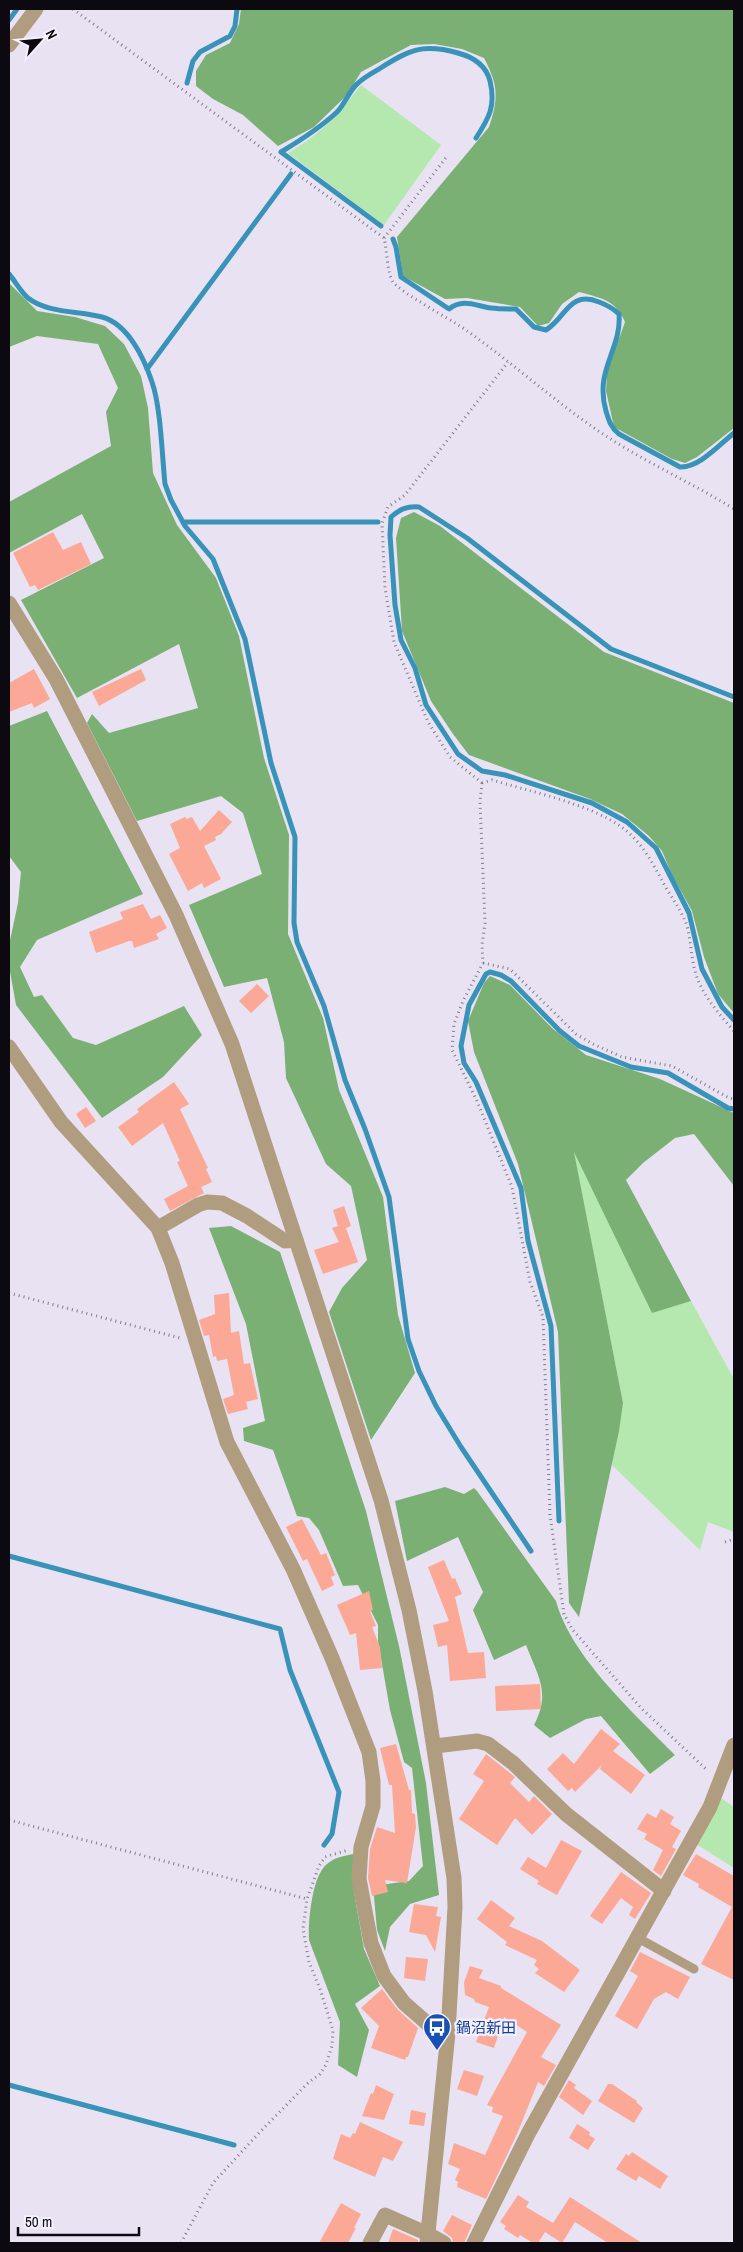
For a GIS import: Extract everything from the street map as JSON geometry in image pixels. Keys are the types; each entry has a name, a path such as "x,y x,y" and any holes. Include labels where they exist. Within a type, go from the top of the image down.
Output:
{"street":[{"path":"9,45 36,9"},
{"path":"9,603 56,679 176,915 232,1044 381,1500 409,1610 435,1746 454,1878 455,1907 448,2033 428,2239"},
{"path":"9,1047 61,1122 158,1228 172,1263 227,1442 293,1569 332,1658 369,1752 373,1781 373,1806 361,1847 359,1879 371,1943 384,1976 393,1989 417,2016 448,2033"},
{"path":"158,1228 198,1205 207,1202 222,1202 248,1216 285,1241 296,1240"},
{"path":"435,1746 477,1741 488,1744 513,1763 566,1814 664,1890"},
{"path":"474,2243 528,2134 710,1807 734,1745"},
{"path":"370,2243 385,2215 428,2239 444,2243"}],"lane":[{"path":"638,1938 694,1970"}],"path":[{"path":"73,9 384,238 393,282 404,291 493,348 573,413 606,436 704,490 734,509"},
{"path":"384,238 448,155"},
{"path":"482,783 450,757 428,722 394,642 385,588 382,523 388,506 405,495 508,362"},
{"path":"482,783 492,780 580,807 621,826 644,848 654,863 673,901 682,912 696,974 708,997 734,1032"},
{"path":"482,783 480,801 485,923 482,945 483,964 463,1001 454,1024 452,1050 477,1100 512,1188 530,1282 542,1317 550,1515 564,1614 572,1628 642,1708 720,1782"},
{"path":"483,964 510,969 576,1034 594,1044 622,1057 672,1066 734,1099"},
{"path":"9,1293 174,1338 196,1339"},
{"path":"724,1542 734,1539"},
{"path":"9,1820 307,1899"},
{"path":"181,2243 213,2183 265,2126 308,2083 320,2074 326,2065 332,2046 333,2030 320,1989 308,1962 303,1929 307,1899 319,1866 325,1857 337,1852 361,1847"}],"green space":[{"path":"241,9 734,9 734,428 697,457 685,463 672,459 614,427 606,391 607,372 625,322 617,309 607,301 579,292 562,304 549,323 538,326 520,307 467,298 445,299 403,276 397,237 489,127 496,99 496,91 484,58 462,49 434,44 411,45 361,72 347,95 314,127 278,146 243,115 213,99 196,86 196,71 206,55 230,43 239,24"},
{"path":"361,85 441,145 384,225 288,153 320,131 345,106"},
{"path":"9,283 37,311 75,317 105,326 124,344 141,376 148,408 153,473 177,525 216,578 239,636 264,758 289,835 288,934 323,1018 339,1090 383,1197 398,1315 415,1373 371,1440 329,1312 342,1288 367,1260 351,1186 326,1164 286,1078 284,1042 267,978 224,987 189,905 262,874 243,813 221,796 137,821 87,723 92,714 109,733 198,708 179,644 77,698 21,600 104,558 82,514 9,553 9,502 111,446 106,412 118,388 98,344 37,336 9,347"},
{"path":"414,512 440,526 604,652 734,703 734,1013 718,994 704,957 692,911 672,875 662,851 649,836 622,814 590,799 469,755 431,701 402,631 396,538 401,518"},
{"path":"47,711 143,894 37,940 20,967 34,997 42,995 73,1038 96,1045 184,1006 202,1035 163,1077 102,1118 16,1005 9,966 9,945 18,903 21,872 9,856 9,726"},
{"path":"490,976 510,985 552,1028 586,1055 660,1079 734,1113 734,1186 694,1134 675,1138 643,1163 626,1180 691,1301 652,1313 574,1152 623,1403 619,1431 579,1617 569,1603 558,1332 518,1164 474,1052 468,1021 484,983"},
{"path":"573,1149 652,1312 691,1301 734,1379 734,1532 708,1522 700,1550 612,1465 623,1403"},
{"path":"231,1226 280,1252 366,1511 399,1646 426,1783 439,1895 410,1904 390,1927 385,1951 377,1930 373,1886 409,1881 423,1866 412,1768 404,1762 390,1710 378,1641 378,1625 358,1585 343,1586 319,1530 309,1518 297,1516 273,1450 244,1441 243,1428 265,1421 246,1324 209,1228"},
{"path":"445,1487 464,1494 474,1488 477,1491 556,1601 575,1643 590,1664 606,1684 675,1755 650,1774 601,1716 586,1719 550,1738 534,1725 542,1703 541,1685 535,1666 526,1645 494,1660 473,1610 483,1592 458,1537 407,1561 395,1501"},
{"path":"721,1798 734,1807 734,1868 696,1844"},
{"path":"353,1854 354,1892 364,1949 380,1986 355,2004 369,2030 357,2077 338,2065 340,2022 309,1940 309,1922 314,1888 322,1870 333,1860"}],"building":[{"path":"53,532 63,550 81,542 91,564 38,590 35,585 30,587 13,553"},
{"path":"34,669 50,699 34,708 32,703 9,712 9,683"},
{"path":"141,669 146,680 99,706 92,692"},
{"path":"219,810 232,822 221,834 215,837 216,840 204,846 221,879 204,888 202,883 188,891 169,854 180,848 170,824 185,817 187,819 192,817 200,831"},
{"path":"143,904 151,919 160,915 167,928 156,934 159,939 134,948 132,941 129,941 96,953 89,932 123,919 120,912"},
{"path":"257,984 269,996 251,1013 239,1001"},
{"path":"174,1082 189,1104 180,1109 208,1168 206,1169 212,1182 201,1187 204,1193 170,1211 164,1199 188,1186 177,1162 180,1161 163,1123 132,1146 118,1127 139,1112 137,1109"},
{"path":"86,1107 96,1121 85,1128 76,1114"},
{"path":"344,1206 351,1226 346,1228 358,1262 323,1274 314,1250 339,1242 332,1228 338,1226 333,1210"},
{"path":"229,1293 231,1333 239,1331 244,1364 250,1363 258,1399 246,1402 248,1409 228,1414 223,1399 234,1395 227,1359 217,1361 216,1356 213,1357 209,1335 204,1336 199,1320 215,1314 214,1295"},
{"path":"302,1519 321,1555 326,1553 335,1575 331,1577 334,1585 322,1591 307,1559 303,1561 286,1527"},
{"path":"444,1560 452,1579 455,1578 462,1594 455,1597 468,1653 484,1652 486,1678 450,1681 447,1645 438,1647 433,1625 449,1621 428,1567"},
{"path":"369,1591 373,1610 370,1611 376,1626 372,1627 380,1647 382,1668 360,1670 356,1633 350,1635 337,1605"},
{"path":"540,1684 541,1709 496,1711 495,1686"},
{"path":"601,1729 620,1744 613,1751 645,1775 631,1794 600,1769 602,1765 575,1792 572,1788 568,1791 547,1769 563,1753 574,1764"},
{"path":"396,1744 409,1790 411,1790 412,1813 415,1814 416,1827 407,1883 385,1880 388,1892 372,1896 368,1878 370,1849 377,1827 395,1833 392,1785 389,1785 380,1748"},
{"path":"486,1754 515,1777 510,1783 529,1802 534,1796 552,1814 532,1835 515,1818 497,1845 459,1819 484,1781 473,1774"},
{"path":"661,1809 674,1817 670,1824 681,1831 672,1847 676,1849 661,1876 653,1870 663,1850 644,1839 647,1834 637,1829 647,1813 656,1818"},
{"path":"561,1840 582,1851 557,1895 537,1884 539,1881 520,1869 528,1857 546,1868"},
{"path":"696,1854 734,1876 734,1980 701,1964 732,1907 698,1887 699,1884 683,1875"},
{"path":"621,1872 651,1893 635,1919 629,1915 633,1907 621,1898 602,1924 590,1916"},
{"path":"491,1900 515,1918 509,1926 542,1941 580,1970 564,1992 535,1973 539,1969 534,1965 537,1960 505,1945 507,1942 477,1919"},
{"path":"414,1904 438,1907 436,1916 441,1917 435,1952 426,1935 409,1932"},
{"path":"640,1952 690,1977 678,1999 666,1992 654,1999 637,2029 615,2016 638,1976 630,1971"},
{"path":"406,1957 428,1959 425,1981 404,1978"},
{"path":"470,1966 483,1970 479,1978 501,1986 501,1988 561,2025 541,2057 556,2065 544,2086 538,2082 517,2134 486,2199 457,2187 458,2182 455,2180 460,2169 448,2164 454,2143 485,2155 503,2116 492,2112 493,2107 487,2105 527,2032 504,2017 494,2048 476,2042 489,2007 475,2002 474,1999 465,1995 464,1982"},
{"path":"382,1989 398,2010 418,2028 408,2057 405,2060 371,2048 379,2026 361,2008"},
{"path":"464,2070 484,2076 477,2096 457,2089"},
{"path":"569,2080 576,2085 574,2088 592,2101 583,2115 559,2097"},
{"path":"608,2084 612,2084 637,2101 643,2108 634,2123 598,2101"},
{"path":"376,2085 394,2094 384,2120 362,2116"},
{"path":"411,2110 426,2113 424,2126 409,2124"},
{"path":"360,2122 403,2142 393,2161 383,2157 375,2177 333,2159 341,2134 350,2138 353,2133 355,2134"},
{"path":"577,2124 590,2132 589,2135 595,2139 588,2150 569,2138"},
{"path":"632,2152 668,2176 660,2189 639,2176 636,2181 616,2169 626,2154 629,2156"},
{"path":"518,2195 529,2202 526,2207 553,2223 570,2197 642,2243 608,2243 575,2222 562,2243 545,2232 538,2243 533,2243 520,2235 518,2238 504,2229 506,2226 500,2222"},
{"path":"341,2203 361,2214 348,2243 319,2243"},
{"path":"452,2215 472,2225 464,2243 453,2243 452,2238 443,2231"},
{"path":"393,2229 418,2240 418,2243 388,2243"}],"waterway":[{"path":"9,20 17,9"},
{"path":"187,83 193,61 200,52 230,36 235,26 237,9"},
{"path":"381,226 281,152 331,118 340,109 359,82 399,57 416,50 425,49 446,50 474,59 488,75 492,90 492,105 488,118 476,138"},
{"path":"147,369 291,174"},
{"path":"393,239 401,277 449,309 464,303 491,308 516,309 534,327 546,330 574,302 581,300 589,299 599,302 617,312 619,314 619,327 603,383 603,396 609,421 619,434 680,467 702,460 734,433"},
{"path":"9,274 25,296 36,303 54,309 102,317 120,327 134,343 149,373 155,393 161,432 165,484 185,526 213,559 245,639 271,763 295,837 294,923 297,942 324,1006 345,1080 389,1197 408,1339 419,1371 436,1406 461,1447 531,1551"},
{"path":"734,697 611,649 467,538 419,507 404,509 391,517 390,535 395,605 401,640 415,668 426,705 458,754 482,771 505,775 592,803 627,822 656,848 689,913 702,969 722,1007 734,1020"},
{"path":"183,522 378,522"},
{"path":"559,1521 551,1326 528,1241 521,1188 476,1082 464,1063 461,1046 469,1005 486,974 490,972 501,975 511,981 560,1031 579,1046 631,1067 668,1073 728,1108 734,1109"},
{"path":"9,1556 280,1629 290,1670 339,1792 332,1834 324,1845"},
{"path":"9,2085 234,2145"}],"place":[{"name":"鍋沼新田","path":"437,2051"}]}
